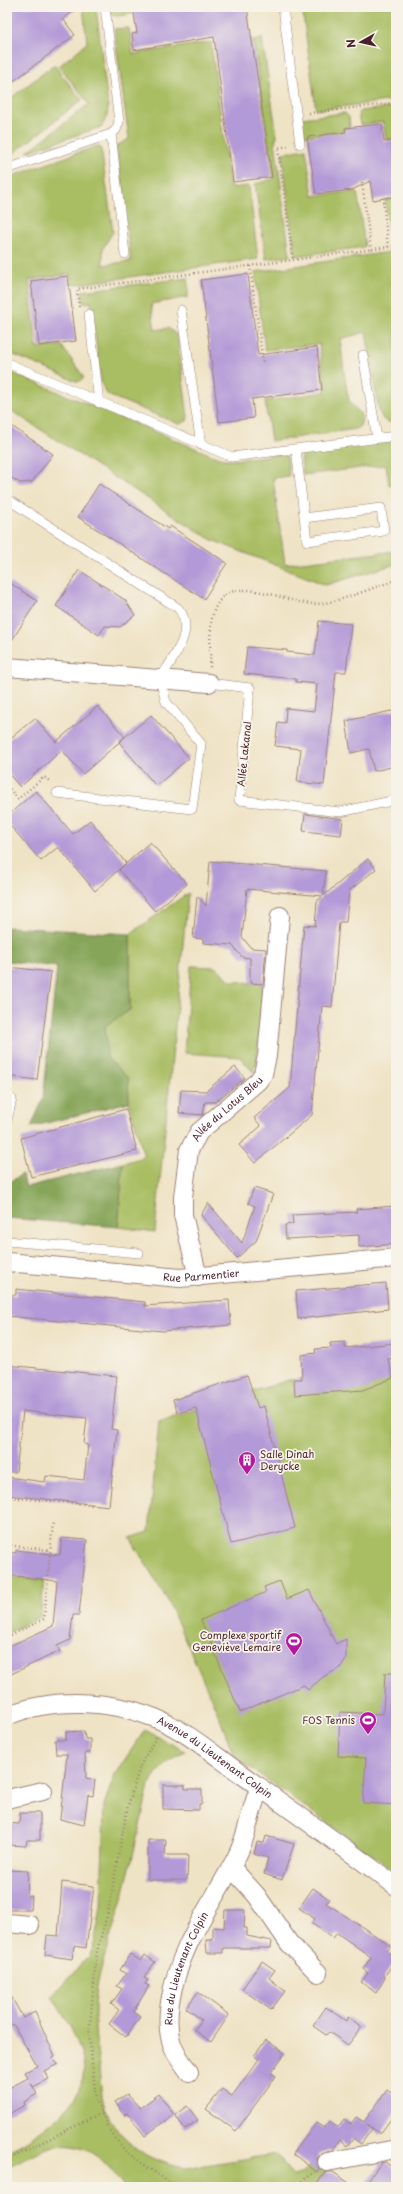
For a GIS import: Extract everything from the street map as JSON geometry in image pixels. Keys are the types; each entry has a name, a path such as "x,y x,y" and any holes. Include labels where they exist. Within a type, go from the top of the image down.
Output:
{"street":[{"name":"Allée Lakanal","path":"7,667 208,683"},
{"name":"Allée du Lotus Bleu","path":"198,1277 183,1215 188,1157 192,1143 199,1132 251,1088 263,1074 267,1056 280,916"},
{"name":"Rue Parmentier","path":"7,1262 162,1277 198,1277 396,1258"},
{"name":"Avenue du Lieutenant Colpin","path":"7,1716 45,1706 92,1704 135,1711 164,1722 260,1787 396,1886"},
{"name":"Rue du Lieutenant Colpin","path":"189,2072 176,2053 169,2036 168,2020 171,1997 188,1943 201,1916 231,1867 241,1846 260,1787"},
{"path":"7,1799 43,1791"},
{"path":"231,1867 257,1896 286,1939 318,1973"},
{"path":"7,1922 30,1925"},
{"path":"327,2162 396,2149"}],"lane":[{"path":"7,169 110,134 116,130 120,122 105,7"},
{"path":"283,7 300,144"},
{"path":"110,134 125,254"},
{"path":"181,310 201,445"},
{"path":"89,314 99,403"},
{"path":"363,355 377,438"},
{"path":"7,363 99,403 232,457 396,436"},
{"path":"296,449 304,518 307,541 384,531 381,508 304,518"},
{"path":"7,499 178,608 186,623 182,641 160,679 166,702 201,744 192,809 57,793"},
{"name":"Allée Lakanal","path":"208,683 250,688 239,800 340,812 396,800"},
{"path":"7,1120 12,1099"},
{"path":"7,1241 140,1253"}],"path":[{"path":"297,114 396,103"},
{"path":"293,260 278,148 300,144"},
{"path":"362,182 371,250"},
{"path":"383,198 388,247"},
{"path":"89,314 80,308 77,289 396,246"},
{"path":"250,266 263,363"},
{"path":"208,683 212,618 219,600 227,592 237,590 255,591 312,604 325,604 396,580"},
{"path":"7,786 18,798 44,776 66,794"},
{"path":"7,1497 92,1505"},
{"path":"7,1637 44,1619 53,1522"},
{"path":"7,1545 50,1550"},
{"path":"164,1722 140,1766 126,1809 108,1912 97,1951 88,2035 96,2099 108,2128 125,2151 170,2183 181,2187"},
{"path":"7,2160 101,2114"},
{"path":"251,2187 294,2186 307,2179 327,2162"}],"green space":[{"path":"83,7 96,7 108,107 107,117 101,127 27,152 89,104 59,66 87,43"},
{"path":"110,7 131,7 132,14 117,16 111,15"},
{"path":"302,7 396,7 395,100 316,110"},
{"path":"129,28 133,54 211,42 230,188 249,186 258,259 72,285 70,274 29,280 37,348 61,345 83,376 83,379 78,382 7,352 7,178 97,146 101,148 113,232 103,248 103,265 131,261 116,146 129,139 114,29"},
{"path":"262,38 277,136 275,141 290,256 266,259 255,184 274,179 253,40"},
{"path":"54,65 82,100 11,155 7,149 7,101"},
{"path":"395,107 396,139 386,140 383,122 360,125 358,113 361,111"},
{"path":"345,113 349,117 350,127 344,128 344,131 304,136 301,118"},
{"path":"306,149 313,196 357,191 365,247 295,256 282,153"},
{"path":"396,199 396,243 391,244 385,200"},
{"path":"396,251 396,422 385,421 379,411 366,332 340,339 347,393 351,404 360,413 360,426 356,429 271,441 265,401 325,392 319,344 265,350 255,272"},
{"path":"188,278 188,297 151,304 155,330 168,328 177,335 188,417 187,421 179,424 110,396 105,392 101,381 91,302 83,303 82,291"},
{"path":"7,371 219,458 232,460 282,454 287,456 289,476 273,478 285,564 396,551 396,564 326,585 212,540 7,408"},
{"path":"396,439 396,484 389,485 386,465 303,475 301,454 304,451"},
{"path":"188,893 155,1232 118,1227 123,1163 144,1157 129,1102 128,1078 107,1058 105,1026 130,1010 130,934"},
{"path":"7,927 130,934 130,1010 105,1026 107,1058 128,1078 129,1102 31,1127 43,1099 57,967 7,961"},
{"path":"191,966 216,967 231,981 263,984 257,1061 253,1072 240,1057 184,1053"},
{"path":"123,1163 118,1227 7,1218 7,1184 22,1174 26,1187"},
{"name":"Complexe sportif Geneviève Lemaire","path":"396,1370 396,1872 234,1756 217,1711 168,1601 130,1538 149,1532 159,1421 289,1380"},
{"path":"7,1577 44,1580 40,1617 7,1633"},
{"path":"145,1730 185,1751 160,1770 149,1786 124,1892 100,1973 95,2004 95,2026 101,2089 105,2108 118,2131 127,2141 148,2156 160,2161 185,2168 277,2154 293,2177 303,2174 309,2166 321,2163 328,2168 317,2184 306,2187 124,2187 111,2169 96,2156 78,2147 67,2146 55,2146 44,2149 7,2167 7,2152 33,2137 59,2116 70,2104 78,2091 83,2077 83,2062 78,2045 52,1996 90,1955 94,1945 101,1907 104,1805 115,1774"}],"building":[{"path":"7,7 79,7 63,19 75,35 7,86"},
{"path":"133,7 247,7 272,177 233,182 214,37 134,50 132,34 137,33"},
{"path":"382,124 384,142 396,140 396,196 373,200 370,181 352,190 316,194 307,137 346,132 345,128"},
{"path":"248,274 258,355 317,347 322,390 252,399 254,418 219,422 201,280"},
{"path":"68,276 76,341 39,346 31,281"},
{"path":"7,423 53,454 32,482 20,483 7,475"},
{"path":"99,484 168,529 170,526 227,563 204,599 78,517"},
{"path":"79,570 125,600 135,615 120,627 105,626 99,635 56,606"},
{"path":"7,581 37,601 7,648"},
{"path":"319,621 351,624 346,672 336,672 324,785 297,782 301,749 275,746 278,722 285,723 286,708 314,711 317,684 296,682 296,679 244,674 247,647 287,650 287,652 315,655"},
{"path":"98,706 125,737 83,774 62,750 20,787 7,772 7,741 35,718 56,742"},
{"path":"396,710 396,766 374,771 369,749 351,753 346,721"},
{"path":"151,715 189,758 156,786 119,742"},
{"path":"36,791 73,834 90,820 126,863 95,891 58,847 41,861 7,822 7,816"},
{"path":"305,814 343,819 341,835 303,831"},
{"path":"150,842 187,884 155,911 119,870"},
{"path":"368,859 376,869 349,891 346,922 339,922 332,1007 322,1006 312,1115 255,1163 239,1145 261,1126 254,1118 290,1088 304,925 315,926 317,901"},
{"path":"210,861 326,871 323,896 247,889 242,937 251,948 266,949 263,984 250,983 250,958 242,957 232,945 203,943 203,939 193,938 197,896 206,906"},
{"path":"9,967 51,972 37,1080 7,1076 7,985"},
{"path":"235,1067 245,1078 215,1102 205,1102 203,1115 179,1113 181,1090 206,1091"},
{"path":"126,1109 137,1151 31,1177 21,1138"},
{"path":"254,1188 273,1194 256,1241 237,1258 201,1215 208,1203 242,1243 255,1206 248,1203"},
{"path":"395,1206 396,1244 359,1247 359,1235 286,1239 285,1225 293,1224 292,1215 357,1212 356,1209"},
{"path":"386,1283 388,1309 298,1319 296,1291"},
{"path":"16,1289 145,1302 145,1306 229,1300 231,1325 162,1331 7,1316 7,1295 16,1295"},
{"path":"345,1342 345,1348 396,1343 396,1358 388,1359 393,1378 363,1390 295,1395 294,1379 302,1379 301,1355 316,1353 315,1349 331,1348 330,1343"},
{"path":"7,1365 117,1376 111,1429 117,1430 109,1506 7,1495 7,1477 45,1482 46,1476 84,1480 88,1445 84,1444 87,1418 23,1411 16,1472 7,1472"},
{"name":"Salle Dinah Derycke","path":"247,1375 258,1408 264,1406 295,1528 231,1544 196,1408 178,1413 173,1400"},
{"path":"62,1538 87,1540 79,1615 73,1615 70,1640 57,1646 60,1651 7,1676 7,1647 53,1626 57,1581 7,1575 7,1552 16,1553 16,1550 60,1555"},
{"path":"280,1581 287,1599 309,1590 336,1644 346,1639 346,1659 340,1668 323,1677 308,1690 304,1685 240,1712 201,1620 266,1592 264,1587"},
{"name":"FOS Tennis","path":"385,1673 396,1673 396,1805 363,1803 366,1758 338,1756 340,1712 383,1714"},
{"path":"84,1731 85,1739 90,1739 90,1753 85,1753 86,1778 95,1780 93,1796 88,1795 84,1825 60,1819 67,1754 56,1754 55,1740 66,1740 66,1732"},
{"path":"163,1785 185,1785 185,1789 202,1789 202,1804 199,1804 199,1810 163,1809"},
{"path":"20,1813 40,1813 40,1840 27,1840 26,1846 7,1845 7,1823 19,1824"},
{"path":"266,1836 294,1844 282,1880 264,1874 268,1858 254,1854 257,1842 264,1843"},
{"path":"148,1840 166,1840 165,1855 188,1855 187,1880 148,1880"},
{"path":"7,1870 28,1871 27,1896 32,1896 31,1910 7,1910"},
{"path":"62,1882 94,1886 86,1948 74,1946 72,1959 45,1955 47,1935 58,1936"},
{"path":"313,1888 329,1899 326,1903 391,1946 387,1951 396,1959 384,1977 385,1978 376,1993 361,1982 368,1973 363,1969 371,1957 337,1933 333,1938 311,1923 315,1919 299,1908"},
{"path":"225,1910 245,1910 244,1928 247,1928 247,1936 272,1941 271,1948 223,1948 223,1953 207,1953 206,1940 213,1940 213,1927 224,1928"},
{"path":"130,1954 141,1961 145,1955 155,1962 144,1978 148,1980 145,1984 149,1986 133,2012 140,2017 126,2037 109,2024 119,2010 111,2004 122,1989 117,1986 126,1974 120,1970"},
{"path":"262,1961 275,1970 269,1978 285,1991 271,2010 242,1989"},
{"path":"7,1989 23,2018 35,2012 55,2056 52,2058 58,2064 44,2071 49,2079 33,2087 37,2094 24,2102 25,2105 7,2115 7,2089 28,2078 25,2072 37,2066 13,2024 7,2028"},
{"path":"198,1992 229,2015 211,2042 194,2030 202,2020 186,2008"},
{"path":"326,2007 346,2021 348,2017 362,2027 348,2045 329,2032 326,2035 313,2026"},
{"path":"266,2040 285,2053 271,2073 276,2076 236,2131 206,2109 222,2089 232,2096 259,2059 254,2056"},
{"path":"387,2090 396,2096 396,2112 380,2134 367,2124 372,2129 361,2144 353,2138 347,2146 340,2140 333,2150 320,2154 317,2159 319,2169 317,2172 293,2154 316,2123 324,2128 330,2121 338,2127 344,2119 351,2124 356,2117 364,2122"},
{"path":"127,2094 140,2108 159,2094 174,2114 145,2136 127,2113 125,2115 115,2102"},
{"path":"187,2106 198,2120 185,2129 175,2115"},
{"path":"385,2162 396,2170 396,2187 363,2187 381,2163"},
{"path":"325,2172 333,2172 355,2187 315,2187"}],"place":[{"name":"Salle Dinah Derycke","path":"247,1475"},
{"name":"Complexe sportif Geneviève Lemaire","path":"294,1656"},
{"name":"FOS Tennis","path":"368,1735"}]}
